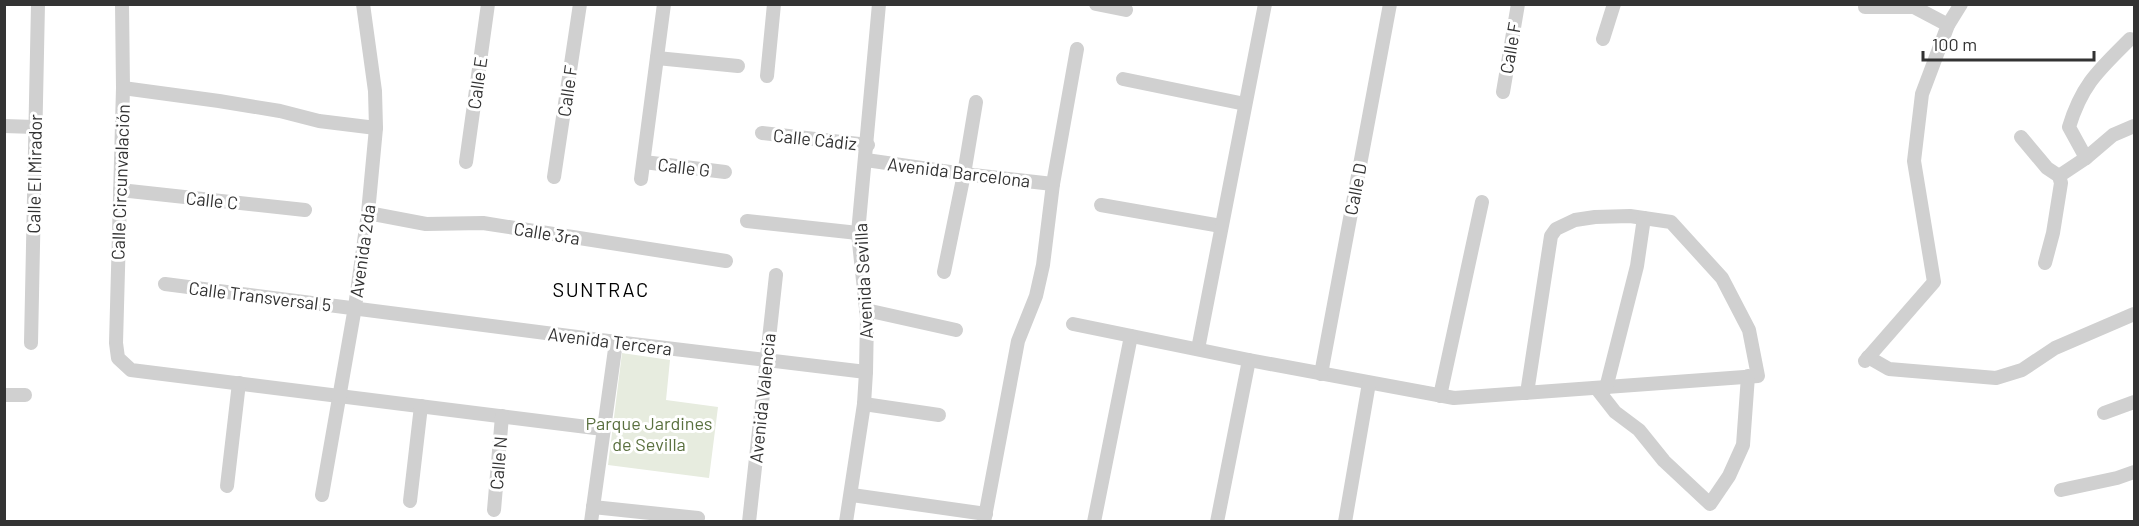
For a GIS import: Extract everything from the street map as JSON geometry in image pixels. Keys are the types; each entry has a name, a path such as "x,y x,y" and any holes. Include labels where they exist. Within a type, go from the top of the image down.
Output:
{"street":[{"name":"Calle El Mirador","path":"31,343 38,4"},
{"name":"Calle Circunvalación","path":"122,4 123,88 116,343 118,358 131,370 239,383"},
{"name":"Avenida 2da","path":"322,495 355,307 368,213 376,128 375,91 363,4"},
{"name":"Calle E","path":"466,162 488,4"},
{"name":"Calle F","path":"554,177 580,4"},
{"path":"641,179 664,4"},
{"path":"767,76 774,4"},
{"name":"Avenida Sevilla","path":"846,522 852,495 864,404 866,310 858,234 868,145 879,4"},
{"path":"1095,4 1126,10"},
{"path":"1198,349 1265,4"},
{"name":"Calle D","path":"1321,374 1390,4"},
{"name":"Calle F","path":"1503,92 1518,4"},
{"path":"1603,39 1614,4"},
{"path":"1961,4 1948,25 1922,94 1914,161 1934,282 1866,359 1889,369 1996,378 2022,370 2055,348 2134,314"},
{"path":"1865,7 1914,7 1948,25"},
{"path":"2086,158 2069,127 2076,104 2092,77 2130,39"},
{"path":"852,495 985,518 1018,341 1036,296 1043,265 1053,184 1077,49"},
{"path":"657,58 738,66"},
{"path":"1123,79 1245,104"},
{"path":"123,88 260,108 319,121 376,128"},
{"path":"944,272 976,102"},
{"path":"4,126 35,127"},
{"path":"2059,176 2086,158 2113,135 2134,126"},
{"name":"Calle Cádiz","path":"762,133 868,145"},
{"path":"2021,137 2047,168 2059,176 2061,183 2053,233 2045,263"},
{"name":"Avenida Barcelona","path":"866,160 1053,184"},
{"name":"Calle G","path":"644,162 725,172"},
{"name":"Calle C","path":"120,190 304,210"},
{"path":"1440,396 1482,202"},
{"path":"1101,205 1221,226"},
{"name":"Calle 3ra","path":"368,213 426,224 483,223 726,261"},
{"path":"1072,324 1454,398 1601,388 1748,376 1758,376 1749,330 1722,278 1671,222 1630,216 1595,217 1575,220 1556,229 1551,236 1527,393"},
{"path":"1644,218 1637,266 1601,388 1615,412 1640,430 1664,461 1710,504 1729,476 1743,445 1748,376"},
{"path":"747,221 858,234"},
{"name":"Avenida Valencia","path":"749,522 776,275"},
{"name":"Calle Transversal 5","path":"165,284 355,307"},
{"name":"Avenida Tercera","path":"355,307 866,372"},
{"path":"866,310 956,330"},
{"path":"1094,522 1131,336"},
{"path":"591,522 616,342"},
{"path":"1217,522 1249,360"},
{"path":"227,486 239,383 603,429"},
{"path":"1345,522 1369,383"},
{"path":"4,395 25,395"},
{"path":"2104,413 2134,402"},
{"path":"864,404 939,415"},
{"path":"410,501 421,406"},
{"name":"Calle N","path":"494,510 502,416"},
{"path":"2061,490 2118,478 2134,472"},
{"path":"593,507 698,518"}],"green space":[{"name":"Parque Jardines de Sevilla","path":"622,353 670,360 666,400 718,407 709,478 608,465"}],"district":[{"name":"SUNTRAC","path":"601,289"}]}
